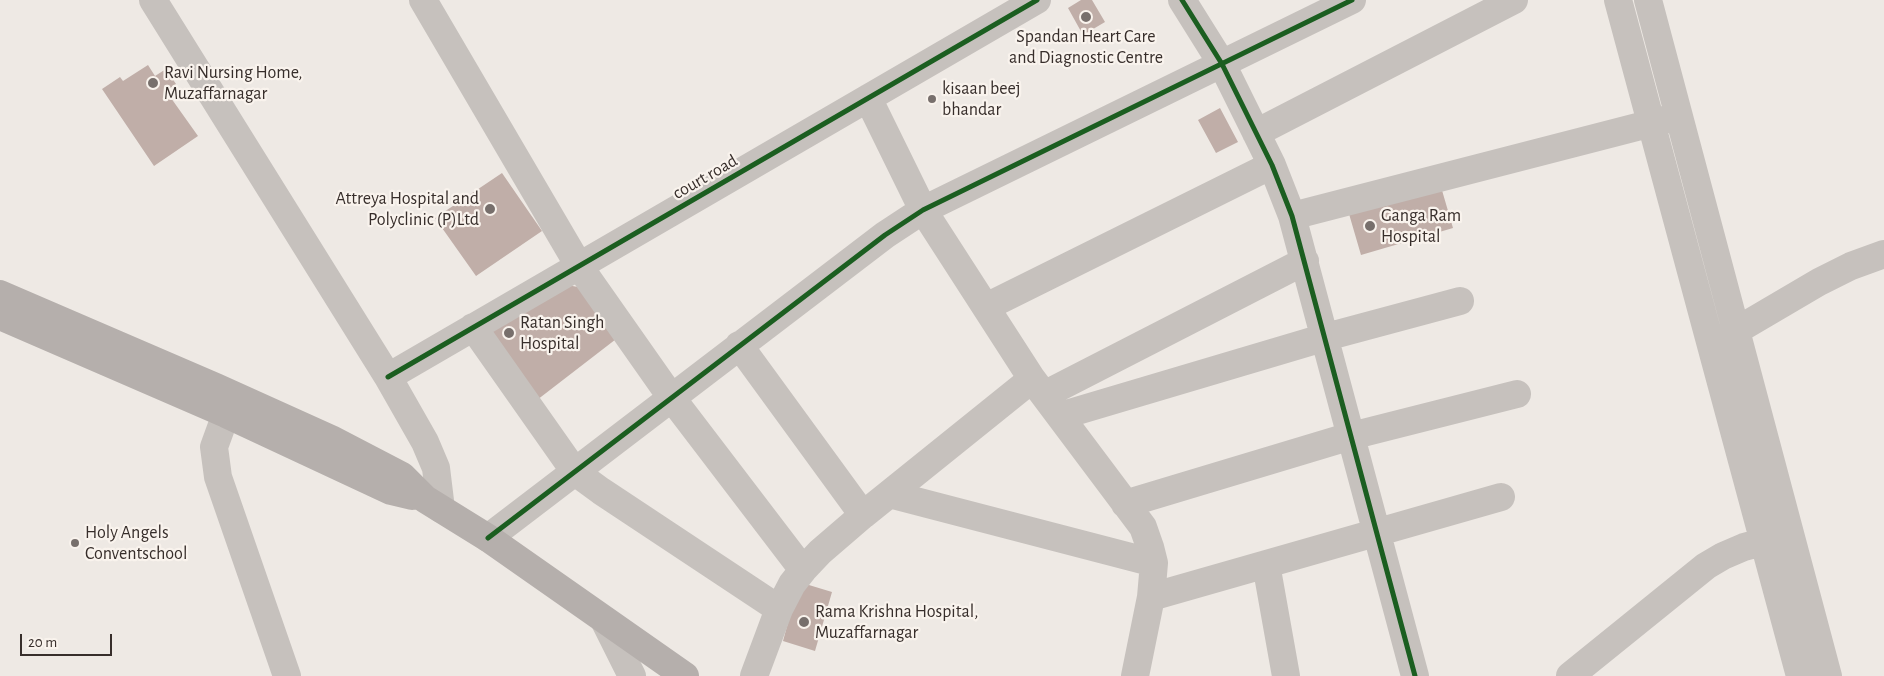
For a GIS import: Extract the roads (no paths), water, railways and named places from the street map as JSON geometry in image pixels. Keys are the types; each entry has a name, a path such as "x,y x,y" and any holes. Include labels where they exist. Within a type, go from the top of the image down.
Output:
{"main road":[{"path":"0,294 331,439 402,476 433,504 488,538 685,676"},
{"path":"0,316 226,414 391,491 433,504"}],"street":[{"path":"153,0 388,377 426,442 436,468 433,504"},
{"path":"423,0 579,266 671,397 803,570"},
{"name":"court road","path":"388,377 1036,0"},
{"path":"1182,0 1222,64 1272,165 1292,216 1326,337 1415,676"},
{"path":"488,538 885,235 923,210 1352,0"},
{"path":"1256,133 1514,0"},
{"path":"1618,0 1710,347 1828,676"},
{"path":"1648,0 1736,331 1777,538 1800,676"},
{"path":"868,98 923,210 1045,397 1143,527 1154,563 1151,597 1135,676"},
{"path":"1292,216 1652,124 1680,115"},
{"path":"986,307 1272,165"},
{"path":"1710,347 1819,282 1852,266 1884,254"},
{"path":"754,676 779,609 792,584 820,552 890,494 1045,397 1305,261"},
{"path":"1045,397 1326,337 1460,302"},
{"path":"473,327 574,472 779,609"},
{"path":"739,346 863,515"},
{"path":"1126,504 1351,436 1517,394"},
{"path":"226,414 214,447 216,468 287,676"},
{"path":"890,494 1154,563"},
{"path":"1151,597 1500,498"},
{"path":"1570,676 1706,566 1737,550 1777,538"},
{"path":"1266,564 1286,676"},
{"path":"604,620 632,676"}],"place":[{"name":"Spandan Heart Care and Diagnostic Centre","path":"1086,17"},
{"name":"Ravi Nursing Home, Muzaffarnagar","path":"153,83"},
{"name":"kisaan beej bhandar","path":"932,99"},
{"name":"Attreya Hospital and Polyclinic (P)Ltd","path":"490,209"},
{"name":"Ganga Ram Hospital","path":"1370,226"},
{"name":"Ratan Singh Hospital","path":"509,333"},
{"name":"Holy Angels Conventschool","path":"75,543"},
{"name":"Rama Krishna Hospital, Muzaffarnagar","path":"804,622"}]}
